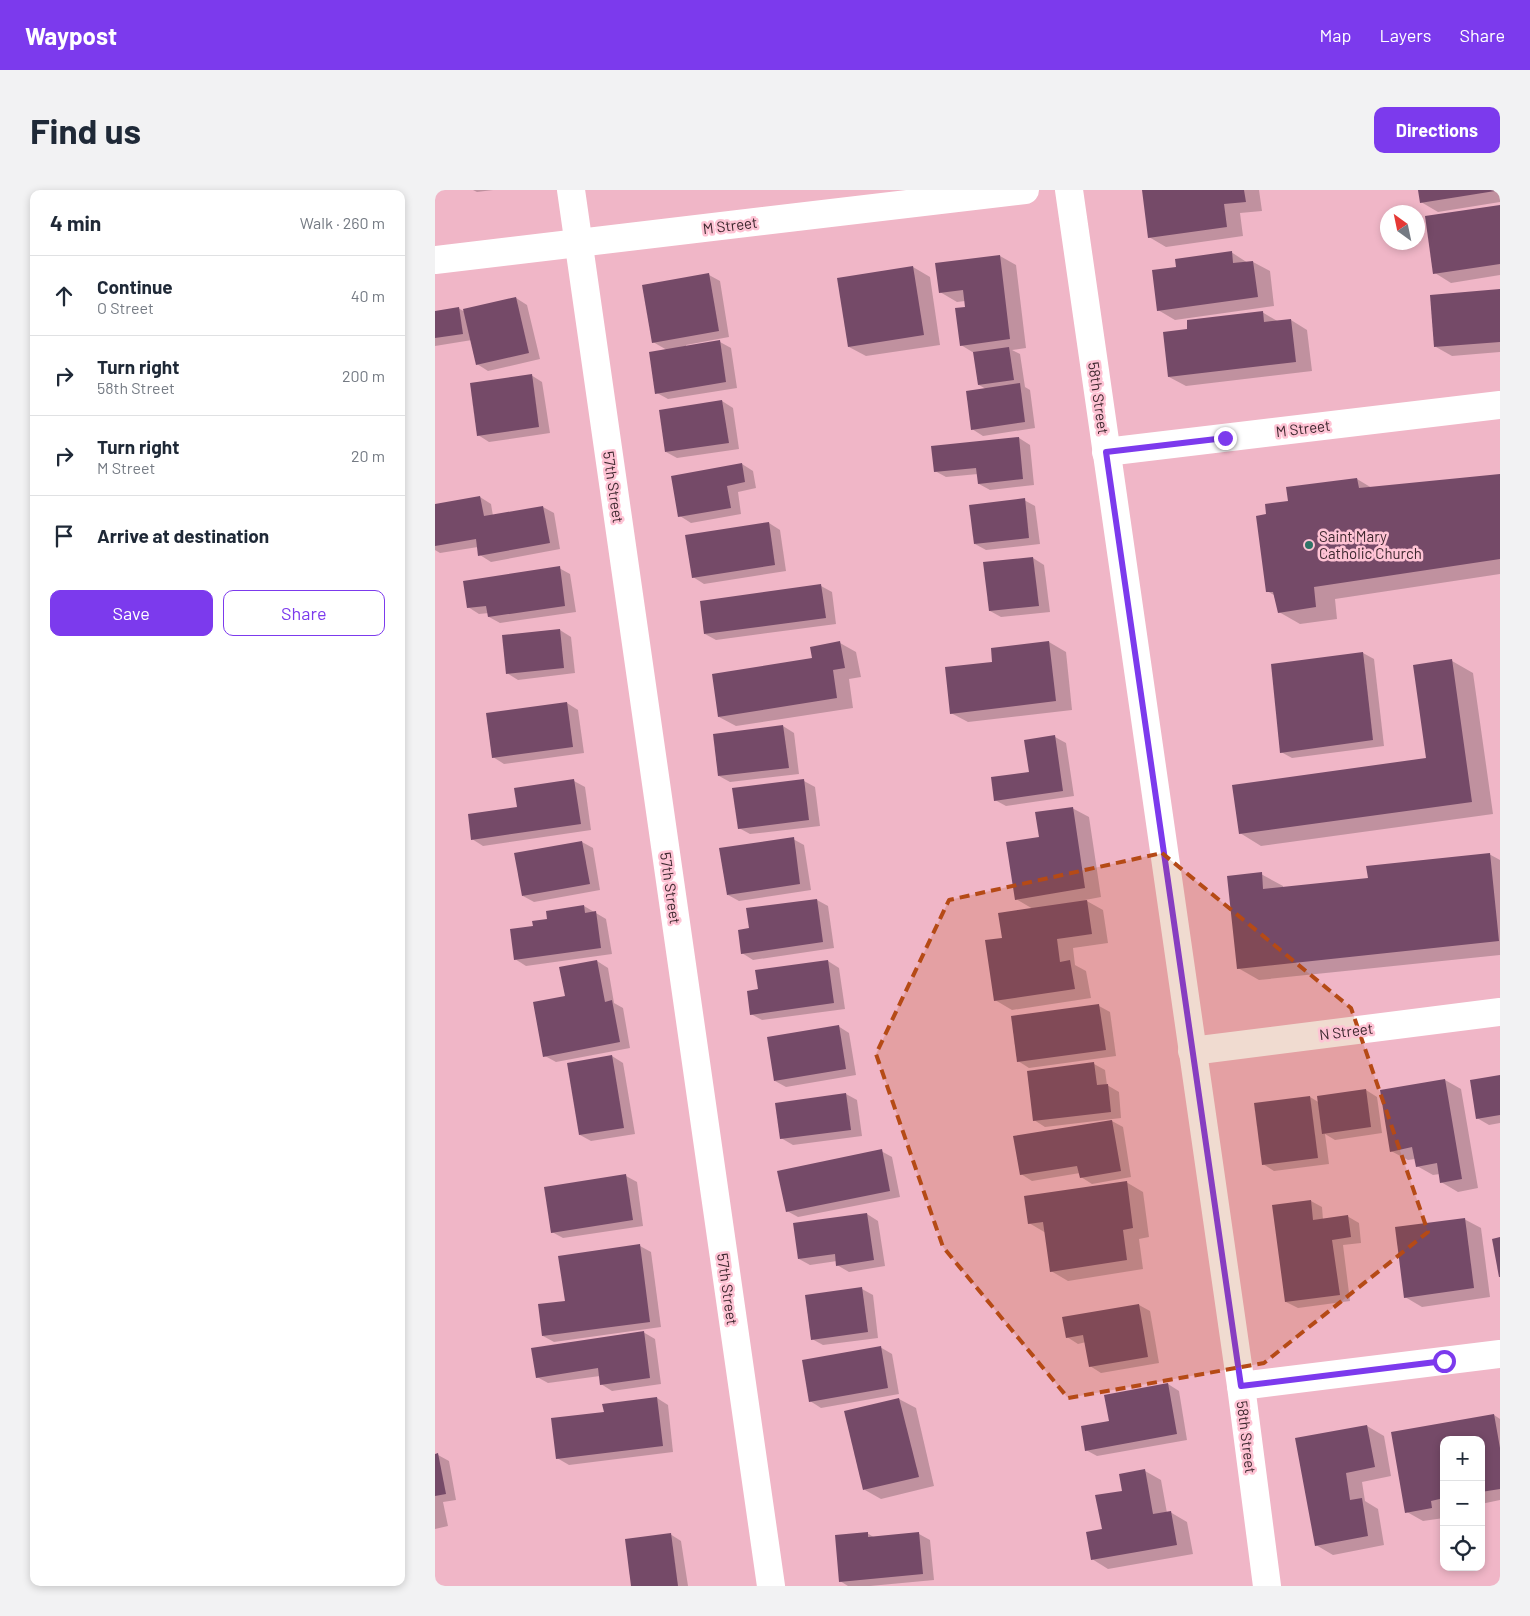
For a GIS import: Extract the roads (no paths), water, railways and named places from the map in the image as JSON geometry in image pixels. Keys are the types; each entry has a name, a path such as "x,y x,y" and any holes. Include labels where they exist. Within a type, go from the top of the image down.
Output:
{"street":[{"name":"57th Street","path":"571,190 771,1586"},
{"name":"M Street","path":"435,260 1025,190"},
{"name":"58th Street","path":"1069,190 1241,1386 1267,1586"},
{"name":"M Street","path":"1106,452 1500,405"},
{"name":"N Street","path":"1192,1051 1500,1012"},
{"path":"1241,1386 1500,1354"}],"place":[{"name":"Saint Mary Catholic Church","path":"1309,545"}]}
